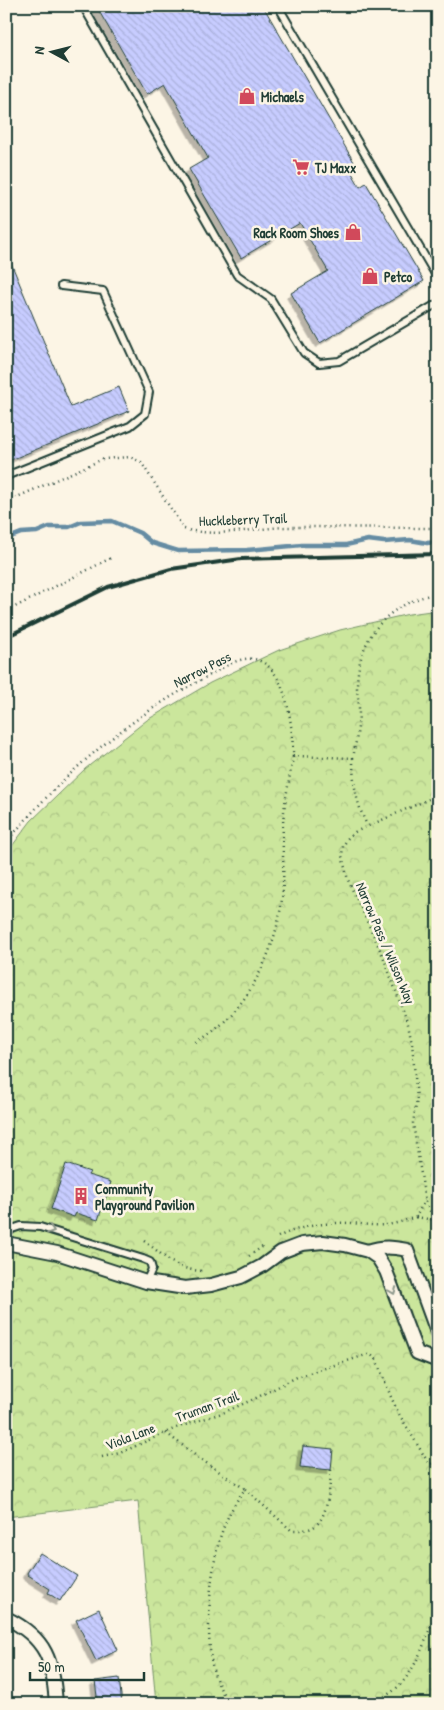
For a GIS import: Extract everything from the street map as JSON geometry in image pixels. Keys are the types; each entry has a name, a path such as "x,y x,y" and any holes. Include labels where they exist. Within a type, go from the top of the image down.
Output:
{"street":[{"path":"6,1244 57,1253 146,1282 184,1288 211,1285 241,1277 262,1266 281,1252 302,1244 323,1242 368,1251 378,1258 386,1271 417,1353 438,1361"},
{"path":"368,1251 391,1246 407,1250 438,1335"},
{"path":"6,1618 20,1625 35,1638 47,1653 54,1674 56,1704"}],"lane":[{"path":"84,6 237,275 272,299 304,353 319,362 339,361 438,303"},
{"path":"278,6 438,279"},
{"path":"6,476 130,426 145,414 149,392 103,292 61,286"},
{"path":"6,1235 21,1226 40,1227 143,1259 150,1262 152,1268 146,1282"}],"path":[{"name":"Huckleberry Trail","path":"6,502 103,459 130,457 141,462 145,467 184,529 194,532 208,534 285,527 438,528"},
{"path":"6,608 13,608 111,558"},
{"path":"367,825 359,809 355,792 352,758 358,731 357,686 360,664 366,643 378,624 390,614 425,596 438,593"},
{"name":"Narrow Pass","path":"6,843 31,813 79,765 129,724 183,688 236,661 250,658 262,662 271,668 289,708 293,733 293,756 283,822 283,886 277,928 271,948 252,987 242,1001 213,1031 196,1042"},
{"path":"293,756 352,758"},
{"name":"Narrow Pass / Wilson Way","path":"438,795 367,825 355,832 343,846 342,856 348,880 383,956 408,1024 412,1043 417,1098 413,1123 425,1200 438,1225"},
{"path":"416,1217 434,1220"},
{"path":"144,1241 161,1256 174,1264 195,1270"},
{"name":"Truman Trail","path":"166,1432 240,1405 297,1377 366,1355 371,1355 376,1359 395,1405 429,1464 436,1461 435,1438 438,1426"},
{"name":"Truman Trail","path":"166,1432 199,1458 245,1489 291,1530 308,1529 315,1526 324,1512 331,1470"},
{"name":"Viola Lane","path":"102,1457 120,1453 166,1432"},
{"path":"228,1704 214,1674 208,1628 214,1567 223,1530 233,1507 245,1489"},
{"path":"335,1704 374,1700 389,1694 403,1682 417,1660 438,1607"}],"green space":[{"path":"438,610 438,1704 156,1704 138,1501 6,1517 6,854 31,821 85,769 147,720 210,683 279,650 340,630 409,614"}],"building":[{"path":"96,6 263,6 354,162 348,166 360,187 366,183 424,281 320,343 291,293 328,271 300,223 241,258 189,169 208,158 165,83 147,94"},
{"path":"6,251 71,407 119,387 129,411 6,462"},
{"name":"Community Playground Pavilion","path":"66,1164 90,1172 88,1175 111,1182 98,1220 76,1213 74,1217 51,1209"},
{"path":"303,1446 333,1449 331,1470 300,1467"},
{"path":"40,1553 77,1576 60,1601 48,1593 50,1589 27,1573"},
{"path":"99,1609 118,1650 96,1661 76,1620"},
{"path":"119,1678 122,1704 98,1704 95,1681"}],"waterway":[{"path":"6,539 21,533 37,532 49,527 69,527 81,522 112,521 140,533 152,543 178,551 247,550 302,545 346,545 368,540 384,542 410,540 427,543 438,542"}],"railway":[{"path":"6,637 108,587 171,569 241,559 438,554"}],"place":[{"name":"Michaels","path":"247,96"},
{"name":"TJ Maxx","path":"301,167"},
{"name":"Rack Room Shoes","path":"353,232"},
{"name":"Petco","path":"370,276"},
{"name":"Community Playground Pavilion","path":"81,1196"}]}
